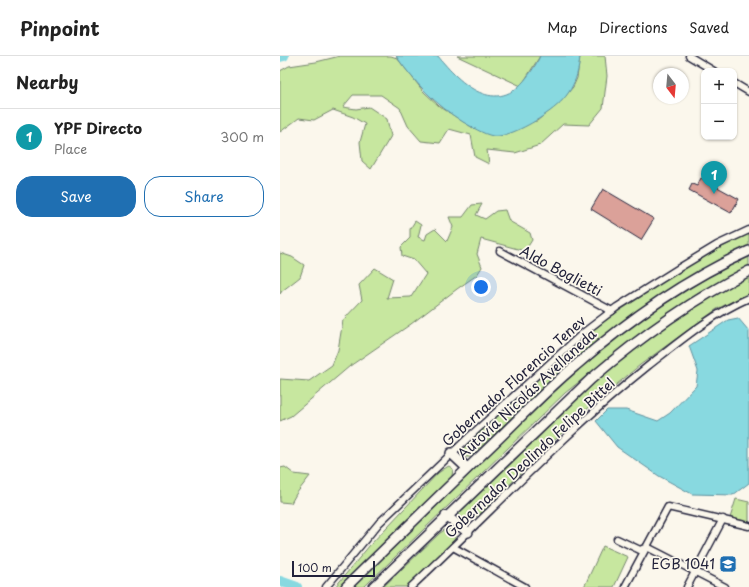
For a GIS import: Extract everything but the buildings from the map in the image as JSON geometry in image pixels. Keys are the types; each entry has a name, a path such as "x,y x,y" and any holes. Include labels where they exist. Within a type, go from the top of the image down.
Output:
{"highway":[{"name":"Autovía Nicolás Avellaneda","path":"346,587 467,468 565,375 607,340 677,290 749,250"},
{"path":"374,587 446,516 591,379 640,339 686,307 719,286 749,271"},
{"path":"451,454 467,468"},
{"path":"446,516 468,532"}],"street":[{"path":"689,56 709,68"},
{"path":"737,85 749,92"},
{"name":"Gobernador Florencio Tenev","path":"326,587 379,524 451,454 569,345 612,311 690,261 749,230"},
{"name":"Aldo Boglietti","path":"500,251 612,311"},
{"name":"Gobernador Deolindo Felipe Bittel","path":"411,587 574,429 621,388 701,326 731,307 749,298"},
{"path":"625,587 668,507 749,526"},
{"path":"687,587 723,519"},
{"path":"617,539 640,550 647,547 725,587"},
{"path":"453,547 525,587"}],"green space":[{"path":"340,56 391,56 397,58 423,91 439,106 473,128 537,121 561,101 573,87 577,78 580,56 605,56 607,76 603,108 589,125 563,124 540,145 515,153 487,150 489,164 475,157 471,135 449,129 440,143 421,141 408,126 400,108 381,95 353,95 343,107 356,109 369,107 387,119 391,136 371,169 362,161 360,142 365,124 353,117 333,110 314,120 299,118 280,132 280,71 289,66 316,62"},
{"path":"457,56 540,56 521,86"},
{"path":"482,204 476,215 485,219 496,211 505,210 509,221 530,233 532,240 525,251 481,239 477,254 482,267 477,275 411,324 350,366 291,416 280,421 280,379 309,381 332,365 338,350 343,320 362,300 359,285 375,268 393,279 387,298 411,297 426,274 414,260 402,256 401,247 410,238 410,229 415,221 421,225 418,237 425,240 427,234 435,229 447,241 453,227 449,217 463,217 472,205"},
{"path":"749,233 749,246 731,255 634,314 598,340 577,357 470,457 462,457 461,450 470,439 563,355 601,324 694,262"},
{"path":"280,253 292,257 304,265 300,277 280,294"},
{"path":"749,256 749,266 702,292 641,333 565,393 364,587 353,587 549,397 596,354 645,317 679,295 713,274"},
{"path":"749,276 749,293 717,309 640,365 580,415 481,513 470,519 462,519 459,514 464,506 566,406 605,372 645,340 682,314"},
{"path":"449,466 453,469 450,479 340,587 335,587 370,545 438,473"},
{"path":"285,467 294,474 310,476 291,503 280,502 280,468"},
{"path":"736,499 749,502 749,522 730,518"},
{"path":"446,529 450,529 455,533 455,540 453,543 407,587 383,587 440,533"},
{"path":"603,546 628,557 614,587 584,587"}],"water":[{"path":"396,56 438,56 457,77 468,86 491,96 504,95 515,89 529,75 540,56 580,56 577,74 570,90 554,108 521,129 506,135 493,136 470,126 443,108 418,84"},
{"path":"738,318 749,331 749,483 733,495 692,494 659,476 617,447 596,421 607,410 626,410 658,421 670,413 696,386 698,371 689,346 728,320"}],"waterway":[{"path":"280,57 284,56"},
{"path":"280,581 297,587"}],"place":[{"name":"YPF Directo","path":"714,194"},
{"name":"EGB 1041","path":"728,564"}]}
